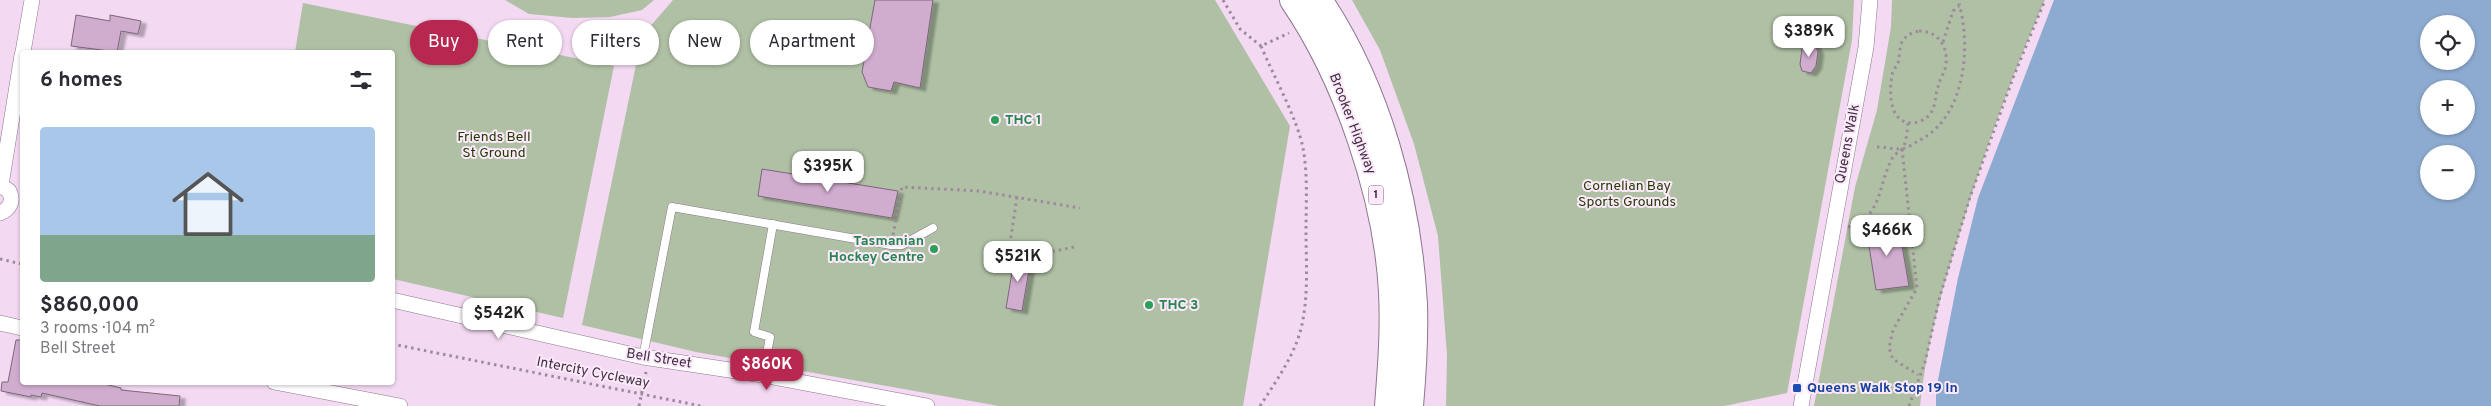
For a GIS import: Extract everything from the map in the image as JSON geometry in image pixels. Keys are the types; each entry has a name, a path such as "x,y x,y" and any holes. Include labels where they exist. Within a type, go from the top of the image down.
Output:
{"highway":[{"name":"Brooker Highway","path":"1293,0 1316,39 1346,102 1369,165 1384,227 1392,291 1393,348 1388,406"},
{"name":"Brooker Highway","path":"1319,0 1352,59 1375,113 1391,165 1407,237 1414,303 1414,352 1410,406"}],"street":[{"path":"24,50 32,0"},
{"name":"Queens Walk","path":"1801,406 1866,48 1870,0"},
{"path":"11,209 9,191 0,185 20,71"},
{"name":"Bell Street","path":"395,301 641,363 763,375 928,406"},
{"path":"0,323 20,328"},
{"path":"290,385 400,406"}],"lane":[{"path":"641,363 672,207 902,246 933,228"},
{"path":"763,375 770,337 754,332 773,224"}],"path":[{"path":"1223,0 1240,29 1261,46 1298,129 1303,148 1306,202 1306,276 1303,317 1296,342 1285,366 1260,406"},
{"path":"1832,230 1856,225 1866,217 1874,206 1893,157 1902,149 1930,136 1941,125 1955,99 1964,60 1964,26 1958,0"},
{"path":"1909,406 1924,362 1940,296 1970,197 2010,86 2045,0"},
{"path":"1942,43 1935,35 1920,32 1910,34 1901,43 1898,63 1892,75 1890,97 1896,115 1903,122 1923,120 1933,108 1946,64 1942,43 1952,13 1960,6"},
{"path":"1261,46 1289,33"},
{"path":"1908,123 1902,149 1917,288 1893,330 1889,348 1892,359 1918,375"},
{"path":"1877,147 1902,149"},
{"path":"891,245 902,186 979,190 1080,208"},
{"path":"1017,197 1010,250 1042,254 1074,247"},
{"path":"0,259 20,264"},
{"name":"Intercity Cycleway","path":"395,345 701,406"},
{"path":"639,406 646,371 641,363"}],"green space":[{"path":"505,0 654,0 642,10 610,17 573,18 529,14"},
{"name":"Tasmanian Hockey Centre","path":"673,0 1215,0 1290,126 1243,406 999,406 696,352 582,325 636,65 659,65 659,20 656,20"},
{"name":"Cornelian Bay Sports Grounds","path":"1352,0 1854,0 1852,40 1787,393 1724,406 1446,406 1447,355 1438,236 1414,144 1380,50"},
{"path":"1892,0 2045,0 1999,115 1960,232 1935,318 1920,406 1814,406 1855,187 1877,110 1891,27"},
{"name":"Friends Bell St Ground","path":"303,3 410,25 410,65 478,65 478,38 488,40 488,65 562,65 562,55 572,57 572,65 614,66 563,318 395,279 395,50 295,50"}],"water":[{"path":"2054,0 2491,0 2491,406 1936,406 1936,390 1958,278 1978,198"}],"building":[{"path":"875,0 933,0 920,88 894,82 891,91 868,87 862,72 863,65 874,65 874,20 871,20"},
{"path":"76,15 110,21 110,15 141,21 138,34 121,31 117,50 71,46"},
{"path":"1806,43 1815,44 1818,52 1816,66 1811,73 1802,71 1800,64 1802,49"},
{"name":"Tasmanian Hockey Centre","path":"762,169 898,191 892,218 758,196"},
{"path":"1898,223 1909,286 1876,290 1866,227"},
{"path":"1015,255 1031,258 1022,311 1006,308"},
{"path":"16,340 20,340 20,385 108,385 121,388 121,390 180,396 179,406 100,406 42,393 41,397 31,395 31,397 1,391 2,382 8,382"}],"place":[{"name":"THC 1","path":"995,120"},
{"name":"Tasmanian Hockey Centre","path":"934,249"},
{"name":"THC 3","path":"1149,305"},
{"name":"Queens Walk Stop 19 In","path":"1797,388"}]}
